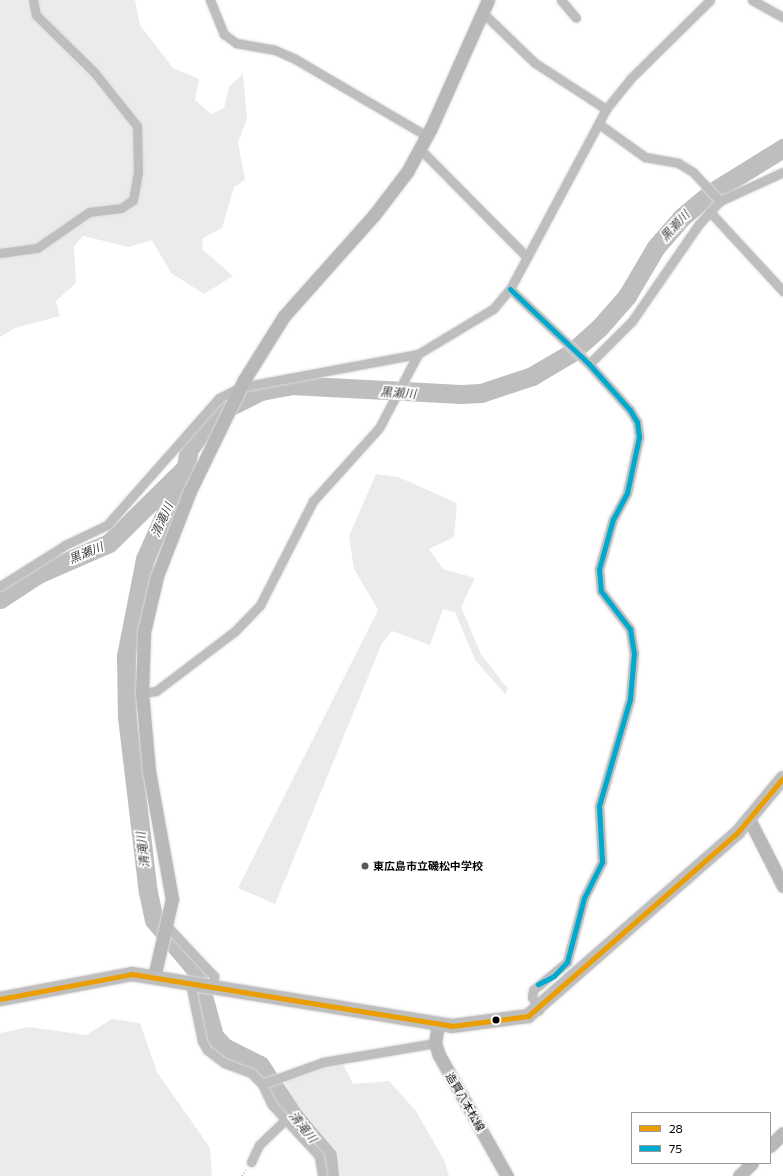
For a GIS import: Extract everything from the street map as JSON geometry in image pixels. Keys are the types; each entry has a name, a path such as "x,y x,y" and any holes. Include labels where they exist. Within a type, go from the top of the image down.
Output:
{"main road":[{"path":"0,998 132,974 438,1024 490,1023 528,1016 539,1010 749,819 783,778"}],"street":[{"path":"0,253 37,248 89,212 127,204 133,200 138,173 137,126 94,72 36,15 33,0"},
{"path":"210,0 224,34 236,43 275,50 295,59 427,136"},
{"path":"154,977 172,899 149,771 142,693 144,632 157,576 190,491 241,388 284,316 374,215 420,149 483,14 488,0"},
{"path":"560,0 576,18"},
{"path":"0,586 65,546 107,525 218,398 241,388 418,354 493,309 510,289 606,109 630,79 710,0"},
{"path":"752,0 783,17"},
{"path":"483,14 535,63 606,109"},
{"path":"599,124 632,149 646,157 678,163 704,183 720,201"},
{"path":"420,149 526,257"},
{"path":"587,363 632,321 710,212 720,201 783,172"},
{"path":"710,212 783,291"},
{"path":"510,289 570,345 630,410 638,429 627,493 613,519 599,568 601,591 633,637 634,671 630,699 599,806 603,851 600,870 584,898 567,962 533,990 532,997 539,1010"},
{"path":"142,693 156,691 235,631 260,605 313,501 366,444 418,354"},
{"path":"749,819 783,886"},
{"path":"167,926 214,976 210,986"},
{"path":"190,983 202,1041 207,1050 224,1063 251,1073 263,1083 272,1105 319,1156 322,1176"},
{"name":"造賀八本松線","path":"438,1024 435,1043 444,1067 507,1176"},
{"path":"263,1083 323,1062 435,1043"},
{"path":"251,1162 259,1145 285,1120"},
{"path":"771,1145 783,1133"},
{"path":"739,1176 751,1164"}],"shaded area":[{"path":"0,0 135,0 140,25 173,68 199,79 195,100 211,114 224,108 229,87 243,74 247,119 238,142 245,180 234,187 222,228 203,238 202,249 233,276 204,294 171,273 152,240 129,247 83,236 74,246 76,283 56,301 60,316 15,328 0,337"},
{"path":"376,474 398,477 457,503 454,537 429,549 443,569 475,578 461,607 481,654 508,689 505,694 475,660 455,612 443,609 430,645 392,631 382,643 275,904 238,888 378,610 354,569 349,536"},
{"path":"112,1019 140,1023 157,1072 210,1148 212,1176 0,1176 0,1033 29,1027 86,1035"},
{"path":"341,1060 353,1084 389,1081 416,1111 445,1162 449,1176 322,1176 328,1167 281,1076"}],"waterway":[{"name":"黒瀬川","path":"0,599 38,574 109,543 186,467 189,449 208,424 225,409 261,391 291,385 461,394 481,393 532,376 571,353 599,328 627,296 656,247 682,217 712,192 783,148"},
{"name":"清滝川","path":"181,478 145,559 126,656 127,717 148,892 154,920 196,970 214,1036 224,1047 260,1065 294,1117 327,1156 329,1176"}],"transit line":[{"name":"75","path":"510,289 589,364 630,410 637,422 639,437 627,493 613,519 599,569 601,591 630,629 634,653 630,699 599,806 602,862 584,898 567,962 554,976 538,984"},
{"name":"28","path":"0,999 132,974 452,1026 528,1016 738,832 783,778"}],"place":[{"name":"東広島市立磯松中学校","path":"365,866"}]}
